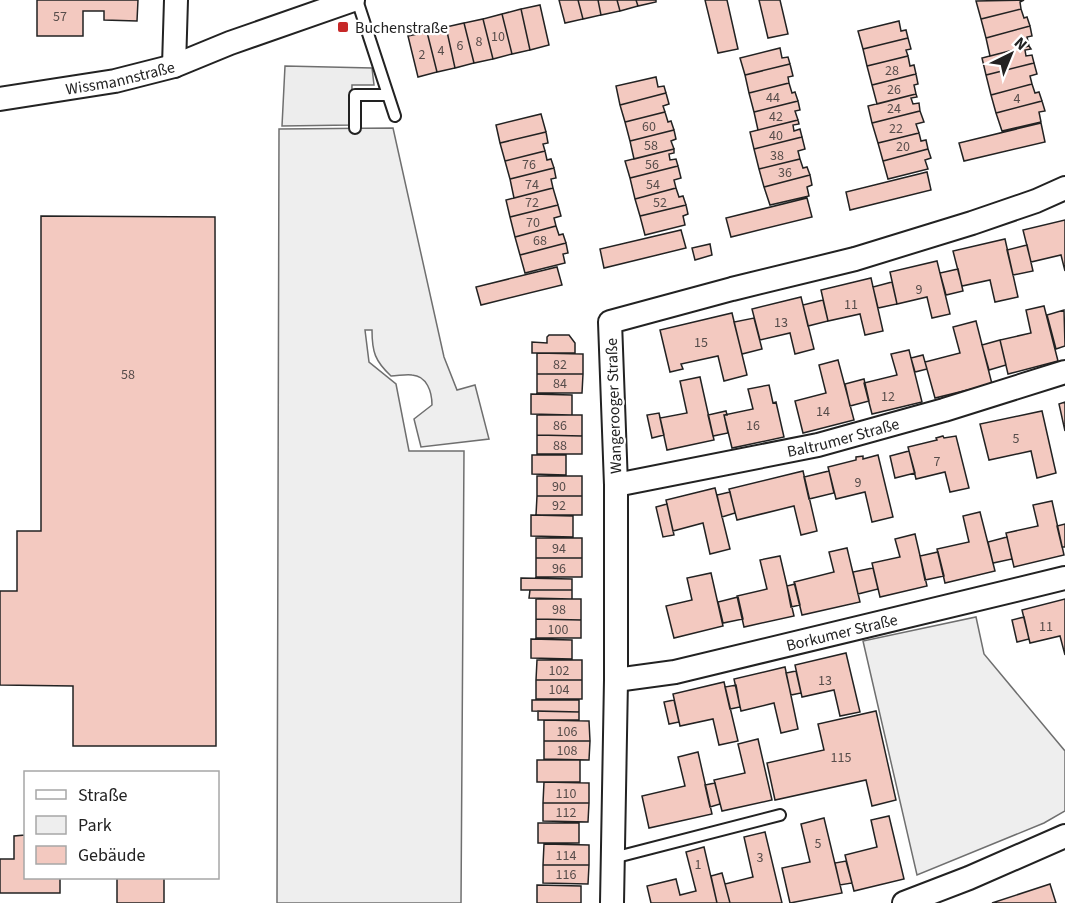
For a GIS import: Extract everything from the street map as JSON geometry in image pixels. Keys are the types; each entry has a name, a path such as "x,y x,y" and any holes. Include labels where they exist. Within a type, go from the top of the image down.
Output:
{"street":[{"name":"Wissmannstraße","path":"0,99 115,81 174,66 176,0"},
{"path":"174,66 230,43 355,0"},
{"name":"Wangerooger Straße","path":"612,903 616,680 616,485 610,322 732,288 855,259 972,223 1036,201 1065,188"},
{"name":"Baltrumer Straße","path":"616,485 818,445 944,410 1065,372"},
{"name":"Borkumer Straße","path":"616,680 675,672 1065,578"},
{"path":"904,903 969,878 1065,836"}],"lane":[{"path":"355,0 395,116"},
{"path":"355,128 355,95 388,95"},
{"path":"613,858 780,815"}],"green space":[{"path":"393,128 444,357 457,390 475,385 489,439 421,447 414,419 432,405 428,386 417,376 391,376 381,366 376,356 372,330 365,330 369,362 396,384 409,451 464,451 461,903 277,903 279,129"},
{"path":"976,617 984,654 1065,751 1065,811 1044,823 917,875 863,641"}],"shaded area":[{"path":"285,66 372,68 374,85 352,85 351,125 282,126"}],"building":[{"path":"37,0 138,0 137,21 104,20 104,11 83,11 83,36 37,36"},
{"path":"559,0 578,0 583,19 565,23"},
{"path":"578,0 598,0 601,15 583,19"},
{"path":"598,0 617,0 620,11 601,15"},
{"path":"617,0 636,0 638,6 620,11"},
{"path":"636,0 656,0 656,2 638,6"},
{"path":"705,0 727,0 738,49 718,53"},
{"path":"759,0 780,0 788,34 768,38"},
{"path":"1024,0 1020,2 1021,9 981,19 976,1"},
{"path":"540,5 549,45 530,50 521,9"},
{"path":"521,9 530,50 512,54 502,14"},
{"path":"1021,9 1030,26 986,38 981,19"},
{"path":"502,14 512,54 493,59 483,19"},
{"path":"483,19 493,59 474,63 464,23"},
{"path":"899,21 901,31 906,30 908,38 863,49 858,31"},
{"path":"464,23 474,63 455,68 446,27"},
{"path":"1030,26 1032,36 1027,37 1029,46 990,56 986,38"},
{"path":"446,27 455,68 437,72 427,32"},
{"path":"427,32 437,72 418,77 408,36"},
{"path":"908,38 911,49 906,50 908,56 867,66 863,49"},
{"path":"1029,46 1031,49 1025,50 1026,56 1032,55 1034,63 986,75 982,58"},
{"path":"780,48 782,58 788,57 790,64 745,75 740,58"},
{"path":"908,56 910,66 914,65 916,74 872,85 867,66"},
{"path":"1034,63 1037,74 1030,76 1032,84 991,95 986,75"},
{"path":"790,64 793,76 788,77 789,83 749,93 745,75"},
{"path":"916,74 918,84 914,85 916,94 877,104 872,85"},
{"path":"656,77 658,87 664,86 666,93 620,105 616,86"},
{"path":"789,83 798,101 754,112 749,93"},
{"path":"1032,84 1035,93 1039,92 1042,101 996,113 991,95"},
{"path":"666,93 669,104 663,106 665,112 625,122 620,105"},
{"path":"916,94 917,97 911,98 913,104 919,103 920,111 872,123 868,106"},
{"path":"798,101 800,110 795,111 798,120 758,130 754,112"},
{"path":"1042,101 1045,111 1039,112 1041,122 1002,131 996,113"},
{"path":"920,111 924,122 916,124 919,133 878,143 872,123"},
{"path":"665,112 674,130 630,141 625,122"},
{"path":"541,114 546,132 500,143 496,125"},
{"path":"798,120 799,124 793,125 794,131 800,129 802,137 754,149 750,132"},
{"path":"1041,123 1045,142 964,161 959,143"},
{"path":"674,130 676,139 671,141 674,149 634,159 630,141"},
{"path":"546,132 548,143 543,144 545,151 505,161 500,143"},
{"path":"919,133 921,141 926,140 928,149 883,161 878,143"},
{"path":"802,137 805,149 798,151 800,159 759,169 754,149"},
{"path":"674,149 674,153 669,154 670,160 676,159 678,166 630,178 625,161"},
{"path":"928,149 931,158 925,160 928,169 888,179 883,161"},
{"path":"545,151 547,160 551,159 554,168 510,179 505,161"},
{"path":"800,159 803,168 807,167 810,175 764,187 759,169"},
{"path":"678,166 681,178 674,180 676,188 635,199 630,178"},
{"path":"554,168 556,178 551,179 553,188 514,198 510,179"},
{"path":"927,172 931,190 850,210 846,192"},
{"path":"810,175 812,185 807,187 809,196 770,205 764,187"},
{"path":"553,188 558,205 510,217 506,200"},
{"path":"676,188 679,197 683,196 686,205 640,216 635,199"},
{"path":"807,198 812,217 731,237 726,218"},
{"path":"558,205 561,216 554,218 556,226 515,237 510,217"},
{"path":"686,205 688,214 683,216 685,225 645,235 640,216"},
{"path":"41,216 215,217 216,746 73,746 73,686 0,685 0,591 17,591 17,531 41,531"},
{"path":"1065,220 1065,271 1061,255 1031,262 1023,230"},
{"path":"556,226 559,235 563,234 566,243 520,255 515,237"},
{"path":"681,230 686,248 604,268 600,249"},
{"path":"1005,239 1018,297 995,302 990,280 962,286 953,251"},
{"path":"566,243 568,253 563,254 565,263 525,273 520,255"},
{"path":"710,244 712,255 695,260 692,248"},
{"path":"1027,245 1033,271 1013,275 1007,250"},
{"path":"937,261 950,314 932,318 927,297 897,304 890,272"},
{"path":"557,267 562,285 481,305 476,287"},
{"path":"958,269 963,291 946,295 940,273"},
{"path":"871,278 883,331 865,335 860,314 828,321 821,290"},
{"path":"892,282 897,304 878,308 873,287"},
{"path":"801,297 814,349 795,354 790,333 760,340 752,309"},
{"path":"823,300 828,321 808,326 803,305"},
{"path":"1044,306 1058,361 1008,374 1000,340 1031,333 1026,310"},
{"path":"1064,310 1065,346 1056,349 1047,315"},
{"path":"732,313 747,375 724,381 718,356 681,364 683,369 670,372 660,330"},
{"path":"754,318 762,349 742,354 734,322"},
{"path":"976,321 992,384 935,398 925,362 960,353 953,327"},
{"path":"549,335 569,335 575,343 575,353 532,353 532,342 547,343"},
{"path":"1000,340 1006,365 989,370 982,345"},
{"path":"909,350 922,402 872,414 864,383 897,375 891,354"},
{"path":"537,353 583,354 583,374 537,374"},
{"path":"923,355 927,369 915,372 911,358"},
{"path":"838,360 854,420 803,433 795,401 826,393 819,365"},
{"path":"537,374 583,374 582,393 537,393"},
{"path":"700,377 714,440 667,450 660,418 687,413 680,381"},
{"path":"864,379 869,401 850,406 845,384"},
{"path":"769,385 773,403 776,402 784,437 732,448 724,415 753,409 748,389"},
{"path":"531,394 572,395 572,415 531,414"},
{"path":"1065,402 1065,431 1059,404"},
{"path":"726,411 727,415 724,415 728,433 713,436 708,415"},
{"path":"1042,411 1056,473 1037,478 1031,451 989,460 980,424"},
{"path":"659,413 664,435 652,438 647,415"},
{"path":"537,415 582,415 582,436 537,435"},
{"path":"537,435 582,436 582,454 537,454"},
{"path":"943,436 944,438 956,436 969,488 950,492 945,472 916,479 908,447 937,440 936,438"},
{"path":"909,451 915,473 895,478 890,456"},
{"path":"532,455 566,455 566,475 532,474"},
{"path":"878,455 893,517 872,522 865,492 836,499 828,467 856,460 856,457 863,456 863,459"},
{"path":"803,471 817,531 801,535 794,506 737,520 729,489"},
{"path":"829,471 834,493 809,499 804,477"},
{"path":"537,476 582,476 582,496 537,496"},
{"path":"715,488 730,549 710,554 703,523 673,531 666,500"},
{"path":"730,492 735,513 722,517 717,495"},
{"path":"537,496 582,496 582,515 536,515"},
{"path":"1052,501 1064,555 1014,567 1006,533 1038,526 1033,505"},
{"path":"667,504 674,535 663,537 656,507"},
{"path":"980,512 995,571 945,583 937,549 969,542 963,516"},
{"path":"531,515 573,516 573,537 531,536"},
{"path":"1065,524 1065,547 1062,547 1057,526"},
{"path":"915,534 927,586 880,597 872,563 900,557 895,539"},
{"path":"1007,537 1012,559 993,563 988,542"},
{"path":"536,538 582,538 582,558 536,558"},
{"path":"847,548 860,602 802,615 794,582 834,572 829,552"},
{"path":"938,552 944,576 925,580 920,556"},
{"path":"780,556 794,616 744,627 737,596 767,589 760,560"},
{"path":"536,558 582,558 582,577 536,577"},
{"path":"873,568 878,589 858,594 853,572"},
{"path":"711,573 723,626 674,638 666,606 692,600 687,578"},
{"path":"521,578 572,579 572,590 521,590"},
{"path":"795,584 800,605 791,607 787,586"},
{"path":"530,590 572,590 572,599 529,598"},
{"path":"738,597 743,619 723,623 718,602"},
{"path":"536,599 581,599 581,620 536,619"},
{"path":"1065,599 1065,655 1060,636 1030,643 1022,610"},
{"path":"1024,617 1029,639 1017,642 1012,620"},
{"path":"536,619 581,620 581,638 536,638"},
{"path":"531,639 572,640 572,659 531,658"},
{"path":"846,653 860,712 840,716 834,690 802,697 795,665"},
{"path":"537,660 582,660 582,680 536,680"},
{"path":"785,667 798,729 781,733 774,703 741,711 734,679"},
{"path":"796,671 801,693 791,695 786,673"},
{"path":"536,680 582,680 582,699 536,699"},
{"path":"724,682 738,741 719,745 713,719 680,726 673,694"},
{"path":"736,685 740,707 730,709 725,687"},
{"path":"532,700 579,700 579,712 532,711"},
{"path":"674,700 679,722 669,724 664,702"},
{"path":"538,711 579,712 579,720 538,720"},
{"path":"876,711 896,800 872,806 866,780 775,800 767,763 824,750 818,724"},
{"path":"544,720 589,721 590,741 544,741"},
{"path":"758,739 772,800 722,811 714,780 745,773 738,744"},
{"path":"544,741 590,741 589,760 544,759"},
{"path":"698,752 712,814 649,828 642,796 685,786 678,757"},
{"path":"537,760 580,760 580,782 537,782"},
{"path":"544,782 589,783 589,803 543,803"},
{"path":"715,783 720,804 710,807 705,785"},
{"path":"543,803 589,803 588,822 543,821"},
{"path":"889,816 904,879 854,891 845,855 877,847 871,820"},
{"path":"824,818 842,893 790,903 782,868 810,862 801,824"},
{"path":"538,823 579,823 579,843 538,843"},
{"path":"765,832 782,903 730,903 725,884 753,877 744,837"},
{"path":"24,835 24,879 60,879 60,893 0,893 0,859 14,859 14,836"},
{"path":"544,844 589,845 589,865 543,865"},
{"path":"704,847 717,903 651,903 647,886 676,879 680,895 696,891 686,852"},
{"path":"846,861 852,883 840,885 835,863"},
{"path":"543,865 589,865 588,884 543,883"},
{"path":"722,873 730,903 717,903 711,876"},
{"path":"117,879 164,879 164,903 117,903"},
{"path":"1050,884 1056,903 992,903"},
{"path":"537,885 581,886 581,903 537,903"}],"place":[{"name":"Buchenstraße","path":"343,27"}]}
